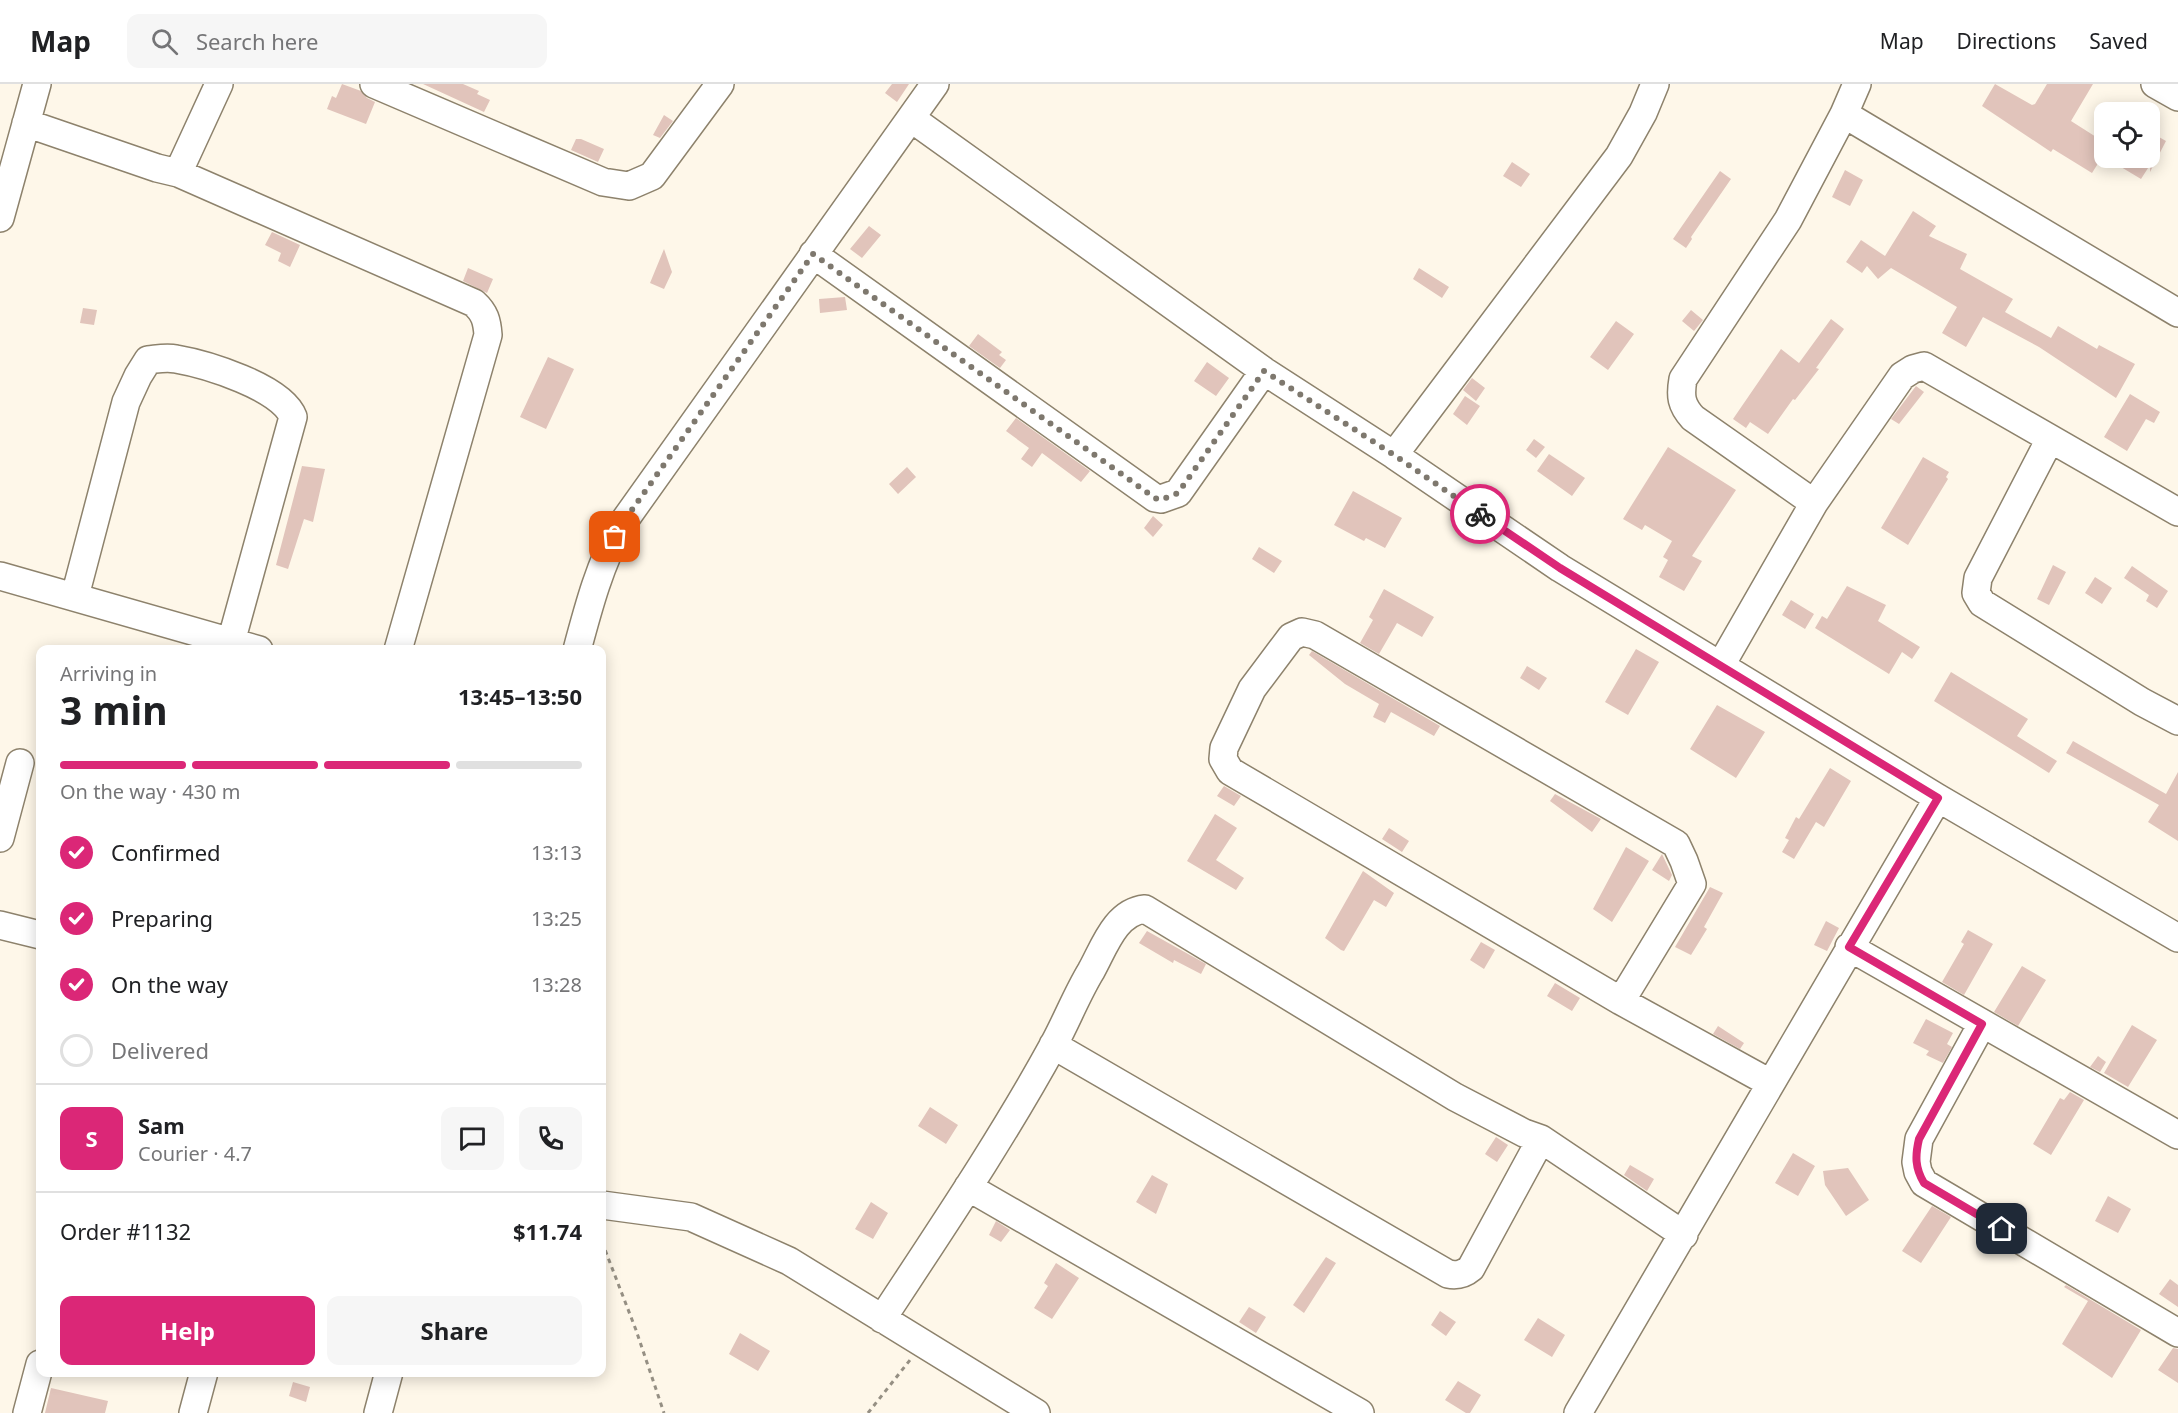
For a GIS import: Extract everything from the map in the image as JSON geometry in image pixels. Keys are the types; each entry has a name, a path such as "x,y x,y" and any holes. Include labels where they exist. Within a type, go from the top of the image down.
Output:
{"street":[{"path":"0,218 37,84"},
{"path":"178,173 219,84"},
{"path":"375,84 603,182 629,186 652,176 720,84"},
{"path":"578,645 598,573 622,524 935,84"},
{"path":"1394,455 1619,156 1643,114 1655,84"},
{"path":"1814,503 1693,418 1684,408 1680,396 1683,380 1788,220 1844,114 1857,84"},
{"path":"2155,84 2178,98"},
{"path":"1844,114 2178,313"},
{"path":"912,119 1264,371 1394,455 1560,568 1938,798 2178,938"},
{"path":"26,123 157,168 178,173 474,303 483,312 488,323 488,335 400,645"},
{"path":"813,254 1155,498 1161,500 1178,493 1264,371"},
{"path":"75,596 126,402 138,375 148,360 164,358 174,358 215,368 243,378 278,399 291,410 293,417 231,642"},
{"path":"1721,665 1814,503 1902,376 1913,369 1924,366 2178,512"},
{"path":"2050,439 1978,578 1976,593 1982,603 2142,702 2178,721"},
{"path":"0,576 242,645"},
{"path":"1621,1001 1692,884 1676,844 1315,635 1302,632 1291,637 1251,689 1224,748 1223,759 1230,771 1621,1001 1770,1083"},
{"path":"0,838 20,763"},
{"path":"1578,1413 1938,798"},
{"path":"882,1319 968,1187 1053,1045 1087,977 1122,917 1134,910 1145,909 1455,1097 1541,1140 1684,1235"},
{"path":"0,925 36,934"},
{"path":"1849,947 2178,1136"},
{"path":"1982,1024 1919,1139 1916,1162 1924,1183 2178,1333"},
{"path":"1053,1045 1438,1268 1455,1275 1471,1268 1541,1140"},
{"path":"968,1187 1360,1413"},
{"path":"606,1206 691,1217 789,1261 1036,1413"},
{"path":"27,1413 37,1377"},
{"path":"193,1413 203,1377"},
{"path":"378,1413 388,1377"}],"path":[{"path":"606,1252 636,1330 664,1413"},
{"path":"868,1413 922,1344"}],"building":[{"path":"342,84 361,91 375,102 366,124 327,109 332,96 336,98"},
{"path":"423,84 463,84 479,91 477,94 490,100 484,112"},
{"path":"892,84 909,84 897,102 885,93"},
{"path":"1995,84 2032,105 2035,104 2047,84 2093,84 2071,121 2094,136 2095,168 2092,173 2053,149 2051,152 1982,106"},
{"path":"664,115 673,121 660,138 653,135"},
{"path":"2160,138 2166,141 2160,153"},
{"path":"576,139 604,149 598,162 571,150"},
{"path":"1512,162 1530,174 1521,187 1503,176"},
{"path":"2123,168 2148,168 2141,179"},
{"path":"1845,170 1863,180 1850,206 1832,197"},
{"path":"1720,171 1731,179 1691,237 1686,248 1673,239"},
{"path":"1913,211 1936,226 1929,236 1967,254 1960,269 2013,299 2005,312 2051,338 2058,326 2097,349 2099,345 2135,364 2116,398 2039,347 1983,317 1966,347 1942,333 1957,307 1891,268 1878,279 1867,266 1862,273 1846,262 1861,240 1885,256"},
{"path":"869,226 881,235 862,258 850,249"},
{"path":"272,232 300,245 290,267 278,261 281,253 265,245"},
{"path":"664,249 672,272 664,289 650,283"},
{"path":"468,268 493,279 487,293 463,281"},
{"path":"1419,268 1449,287 1442,298 1413,279"},
{"path":"845,297 847,310 820,313 819,299"},
{"path":"83,308 97,310 94,325 80,323"},
{"path":"1691,310 1703,320 1694,331 1682,321"},
{"path":"1831,319 1844,329 1816,368 1819,369 1795,400 1793,399 1768,434 1750,422 1746,428 1733,419 1781,349 1799,363"},
{"path":"1616,321 1634,334 1608,370 1590,357"},
{"path":"978,334 1002,352 999,355 1006,360 1000,368 969,346"},
{"path":"548,357 574,369 546,429 520,417"},
{"path":"1207,362 1229,378 1216,396 1194,381"},
{"path":"1472,378 1485,388 1476,401 1463,390"},
{"path":"1916,386 1924,392 1899,424 1891,419"},
{"path":"2130,394 2160,412 2154,423 2146,419 2127,451 2104,437"},
{"path":"1465,396 1480,406 1467,425 1453,414"},
{"path":"1016,418 1090,471 1081,482 1042,453 1032,467 1021,459 1029,448 1006,431"},
{"path":"1534,439 1545,447 1536,458 1526,450"},
{"path":"1668,447 1736,490 1692,556 1702,561 1684,591 1659,577 1668,560 1663,557 1672,541 1645,525 1642,530 1623,519"},
{"path":"1549,454 1585,478 1572,496 1537,471"},
{"path":"1923,457 1949,472 1946,477 1948,479 1908,545 1881,528"},
{"path":"302,466 325,469 313,522 304,519 288,569 276,565"},
{"path":"907,467 916,477 898,494 889,484"},
{"path":"1353,491 1402,518 1385,548 1366,538 1364,541 1334,525"},
{"path":"1153,516 1163,525 1153,537 1144,528"},
{"path":"1259,547 1282,561 1274,573 1252,559"},
{"path":"2053,565 2066,572 2049,605 2037,599"},
{"path":"2132,566 2168,591 2157,608 2146,601 2149,595 2124,578"},
{"path":"2095,577 2112,588 2102,604 2085,593"},
{"path":"1847,586 1886,605 1878,621 1920,647 1912,659 1902,652 1889,674 1815,628 1822,616 1827,619"},
{"path":"1384,589 1434,617 1422,637 1397,623 1379,654 1360,643 1373,620 1369,617"},
{"path":"1791,600 1814,614 1805,629 1782,615"},
{"path":"1636,649 1659,662 1628,715 1605,702"},
{"path":"1312,651 1440,726 1434,736 1391,712 1385,723 1373,717 1379,704 1345,684 1309,655"},
{"path":"1527,666 1547,678 1539,690 1520,678"},
{"path":"1951,672 2028,719 2017,736 2057,761 2049,773 1934,701"},
{"path":"1717,705 1765,732 1736,778 1690,749"},
{"path":"2073,741 2166,794 2178,772 2178,841 2148,822 2159,805 2066,753"},
{"path":"1830,768 1851,781 1824,827 1816,822 1794,859 1782,852 1789,840 1785,838 1796,817 1799,819"},
{"path":"1224,786 1241,796 1234,806 1217,796"},
{"path":"1555,794 1601,819 1592,832 1550,801"},
{"path":"1215,814 1237,828 1216,860 1244,878 1236,890 1187,861"},
{"path":"1389,828 1409,841 1402,852 1382,839"},
{"path":"1626,847 1649,861 1612,922 1593,909"},
{"path":"1662,854 1672,875 1669,881 1652,870"},
{"path":"1363,871 1394,893 1386,907 1374,900 1344,951 1325,938"},
{"path":"1710,887 1723,893 1704,927 1707,929 1691,955 1675,947"},
{"path":"1826,921 1839,928 1827,951 1814,945"},
{"path":"1968,930 1993,944 1964,995 1942,982 1964,944 1961,942"},
{"path":"1147,931 1206,964 1201,974 1174,960 1173,963 1139,943"},
{"path":"1481,942 1495,950 1484,969 1470,960"},
{"path":"2022,966 2046,980 2018,1026 1994,1012"},
{"path":"1555,983 1580,998 1572,1011 1547,996"},
{"path":"1926,1019 1953,1033 1947,1044 1952,1047 1943,1063 1926,1055 1929,1051 1913,1043"},
{"path":"2132,1025 2157,1040 2128,1087 2104,1073"},
{"path":"1718,1026 1744,1043 1740,1049 1713,1034"},
{"path":"2098,1056 2106,1062 2100,1072 2090,1067"},
{"path":"2070,1092 2084,1100 2051,1155 2033,1144 2060,1098 2064,1100"},
{"path":"930,1107 958,1125 946,1144 918,1126"},
{"path":"1496,1137 1508,1145 1497,1162 1485,1154"},
{"path":"1793,1153 1815,1166 1798,1196 1775,1183"},
{"path":"1630,1165 1654,1179 1647,1191 1624,1175"},
{"path":"1848,1168 1869,1200 1846,1216 1825,1185 1823,1171"},
{"path":"1152,1175 1168,1184 1156,1214 1136,1202"},
{"path":"2108,1196 2131,1209 2118,1233 2095,1221"},
{"path":"871,1202 888,1213 873,1239 855,1229"},
{"path":"1932,1206 1951,1217 1921,1263 1902,1251"},
{"path":"996,1221 1010,1230 1001,1242 989,1235"},
{"path":"1326,1257 1336,1263 1304,1313 1293,1305"},
{"path":"1056,1263 1079,1278 1052,1319 1034,1308 1048,1286 1044,1283"},
{"path":"2170,1279 2178,1285 2178,1307 2159,1294"},
{"path":"2066,1285 2141,1330 2112,1378 2062,1344 2088,1301 2064,1287"},
{"path":"1249,1307 1266,1317 1256,1333 1239,1322"},
{"path":"1440,1311 1456,1322 1446,1336 1431,1325"},
{"path":"1538,1318 1565,1335 1552,1357 1524,1340"},
{"path":"740,1333 770,1351 758,1371 729,1354"},
{"path":"2173,1348 2178,1349 2178,1383 2158,1370"},
{"path":"1458,1381 1481,1395 1470,1413 1466,1413 1445,1400"},
{"path":"293,1382 310,1387 306,1402 289,1396"},
{"path":"51,1388 108,1401 105,1413 45,1413"}],"way so far":[{"path":"615,537 813,254 1155,498 1161,500 1178,493 1264,371 1480,514"}],"route":[{"path":"1480,514 1560,568 1938,798 1849,947 1982,1024 1919,1139 1916,1162 1924,1183 2002,1229"}]}
